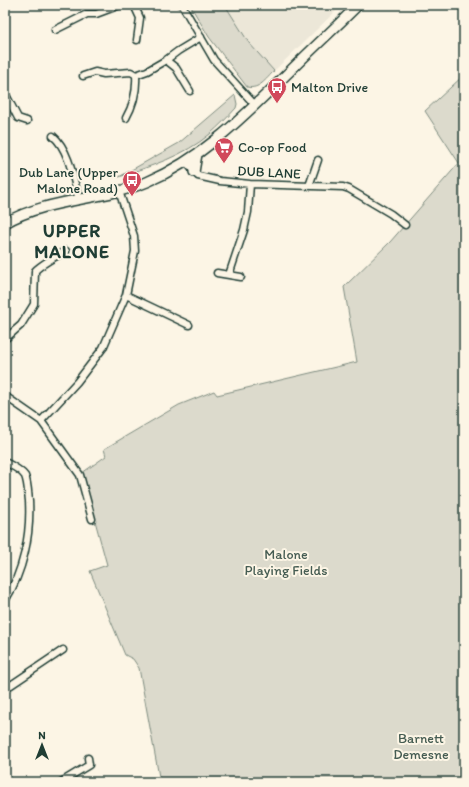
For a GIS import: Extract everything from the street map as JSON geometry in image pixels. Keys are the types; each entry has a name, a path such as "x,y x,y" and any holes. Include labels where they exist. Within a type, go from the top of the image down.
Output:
{"main road":[{"path":"5,223 29,212 119,191 145,183 186,162 226,132 358,5"},
{"path":"194,172 197,154"}],"street":[{"path":"55,30 87,14 96,14 119,5"},
{"path":"134,5 140,18 137,40"},
{"path":"182,5 214,60 255,105"},
{"path":"136,75 147,71 166,60 178,50 201,37"},
{"path":"166,60 176,68 190,91"},
{"path":"83,76 95,72 104,74 131,72 136,75"},
{"path":"126,118 132,108 135,95 136,75"},
{"path":"6,96 18,118 27,121"},
{"path":"53,136 60,141 71,170 79,200"},
{"name":"DUB LANE","path":"309,186 318,160"},
{"path":"186,162 194,172"},
{"name":"DUB LANE","path":"194,172 204,178 250,184 343,187 391,214 405,225"},
{"path":"229,275 244,230 248,212 250,184"},
{"path":"41,421 77,382 103,348 126,295 135,251 134,236 119,191"},
{"path":"5,338 21,325 34,304 35,271 37,268 48,262 56,255 66,251"},
{"path":"217,273 241,277"},
{"path":"126,295 188,325"},
{"path":"5,396 41,421 80,475 92,519"},
{"path":"5,462 14,466 24,476 28,492 29,530 21,568 14,586 5,601"},
{"path":"6,686 63,650"},
{"path":"61,782 89,765 88,758"}],"shaded area":[{"path":"225,5 342,5 274,71 249,43"}],"green space":[{"path":"190,5 225,5 249,43 274,71 259,85 251,88 247,87 209,37"},
{"name":"Malone Playing Fields","path":"464,75 464,782 160,782 139,668 133,659 125,655 90,571 107,565 82,473 106,456 104,449 179,405 214,391 217,395 357,362 344,287 390,242 459,163 425,111"},
{"path":"235,95 237,104 236,108 217,128 200,142 167,160 119,177 179,143"}],"place":[{"name":"Malton Drive","path":"277,104"},
{"name":"Co-op Food","path":"224,164"},
{"name":"Dub Lane (Upper Malone Road)","path":"132,197"}],"district":[{"name":"UPPER MALONE","path":"72,241"}],"park label":[{"name":"Barnett Demesne","path":"421,746"}]}
